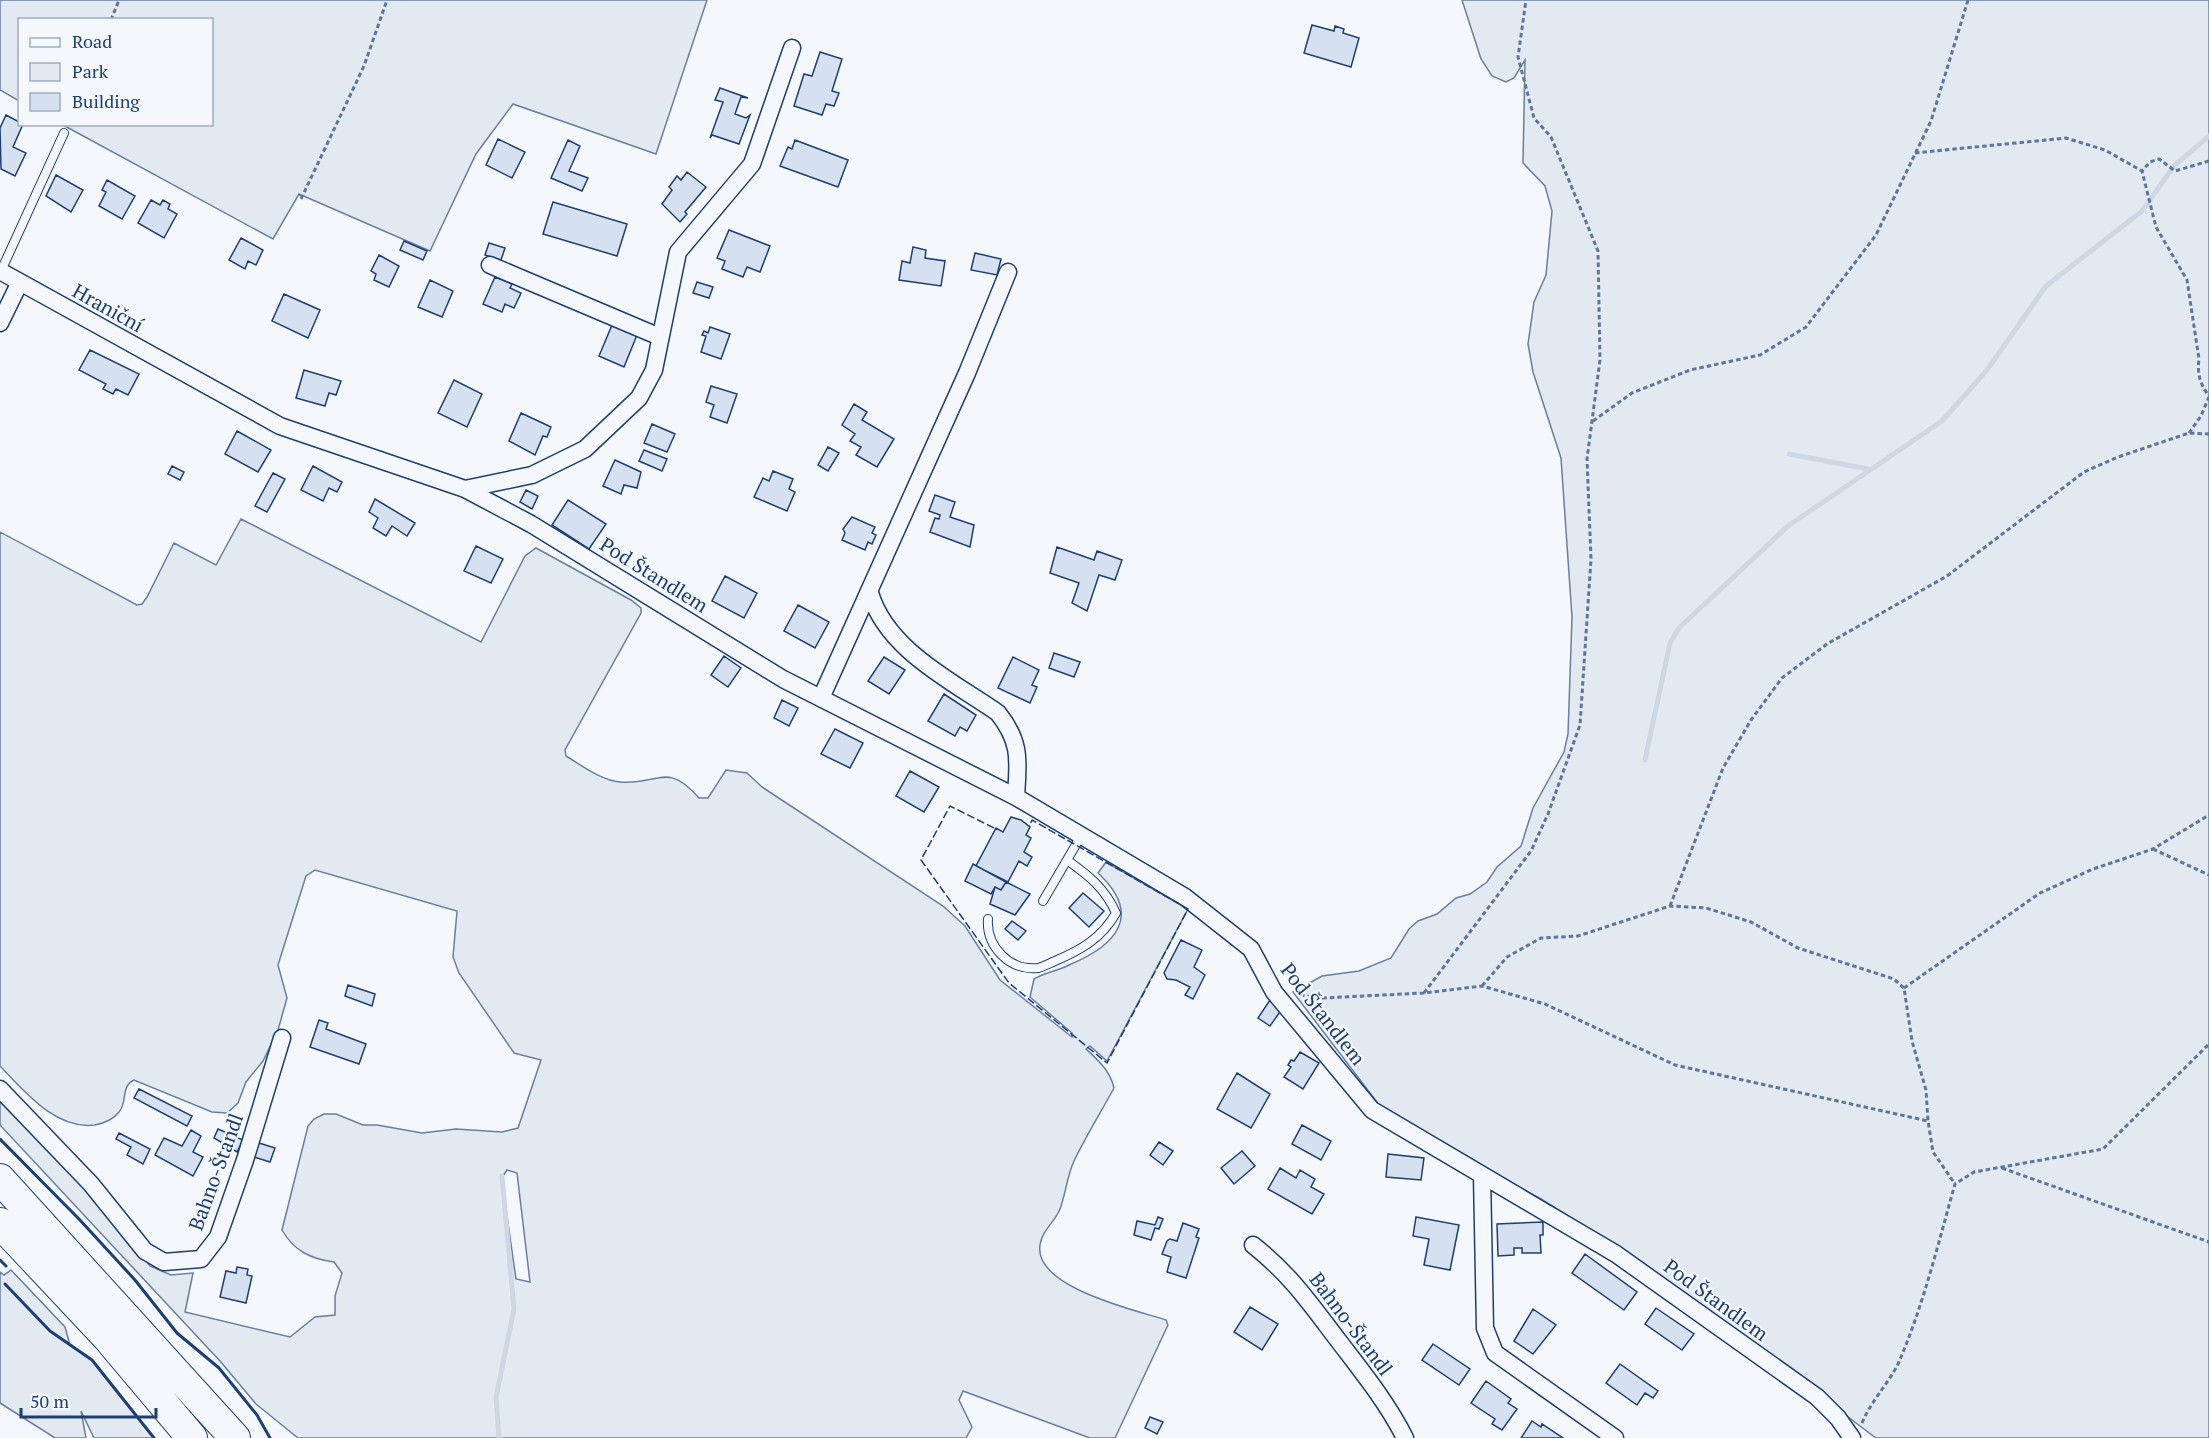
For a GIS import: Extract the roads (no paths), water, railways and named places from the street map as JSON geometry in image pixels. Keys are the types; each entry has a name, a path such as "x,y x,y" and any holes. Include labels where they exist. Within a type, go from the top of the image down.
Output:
{"highway":[{"path":"0,1179 69,1252 235,1438"},
{"path":"0,1223 108,1338 192,1438"},
{"path":"175,1373 229,1438"}],"street":[{"path":"465,489 532,475 585,449 639,398 654,370 678,252 752,164 792,48"},
{"path":"490,265 660,337"},
{"name":"Hraniční","path":"0,271 196,381"},
{"path":"821,698 870,593 1008,272"},
{"path":"0,323 20,282"},
{"name":"Pod Štandlem","path":"196,381 280,426 465,489 531,524 783,679 1016,797 1185,897 1251,949 1274,992 1372,1110 1616,1254 1817,1397 1856,1433"},
{"path":"870,593 876,612 891,634 998,713 1012,730 1018,752 1016,797"},
{"name":"Bahno-Štandl","path":"0,1089 91,1184 145,1251 164,1262 185,1262 201,1259 218,1237 245,1160 282,1038"},
{"path":"1482,1174 1485,1328 1495,1353 1615,1438"},
{"name":"Bahno-Štandl","path":"1253,1245 1283,1269 1308,1300 1370,1382 1405,1438"}],"lane":[{"path":"0,271 64,134"},
{"path":"1043,901 1081,836"},
{"path":"988,919 987,930 994,948 1005,958 1025,967 1039,968 1082,949 1107,928 1116,913 1110,900 1093,878 1067,860"}],"waterway":[{"path":"1645,760 1670,643 1679,628 1788,526 1942,421 1987,370 2046,286 2142,211 2174,166 2209,136"},
{"path":"1789,454 1868,469"},
{"path":"499,1438 496,1397 514,1309 502,1176"}]}
